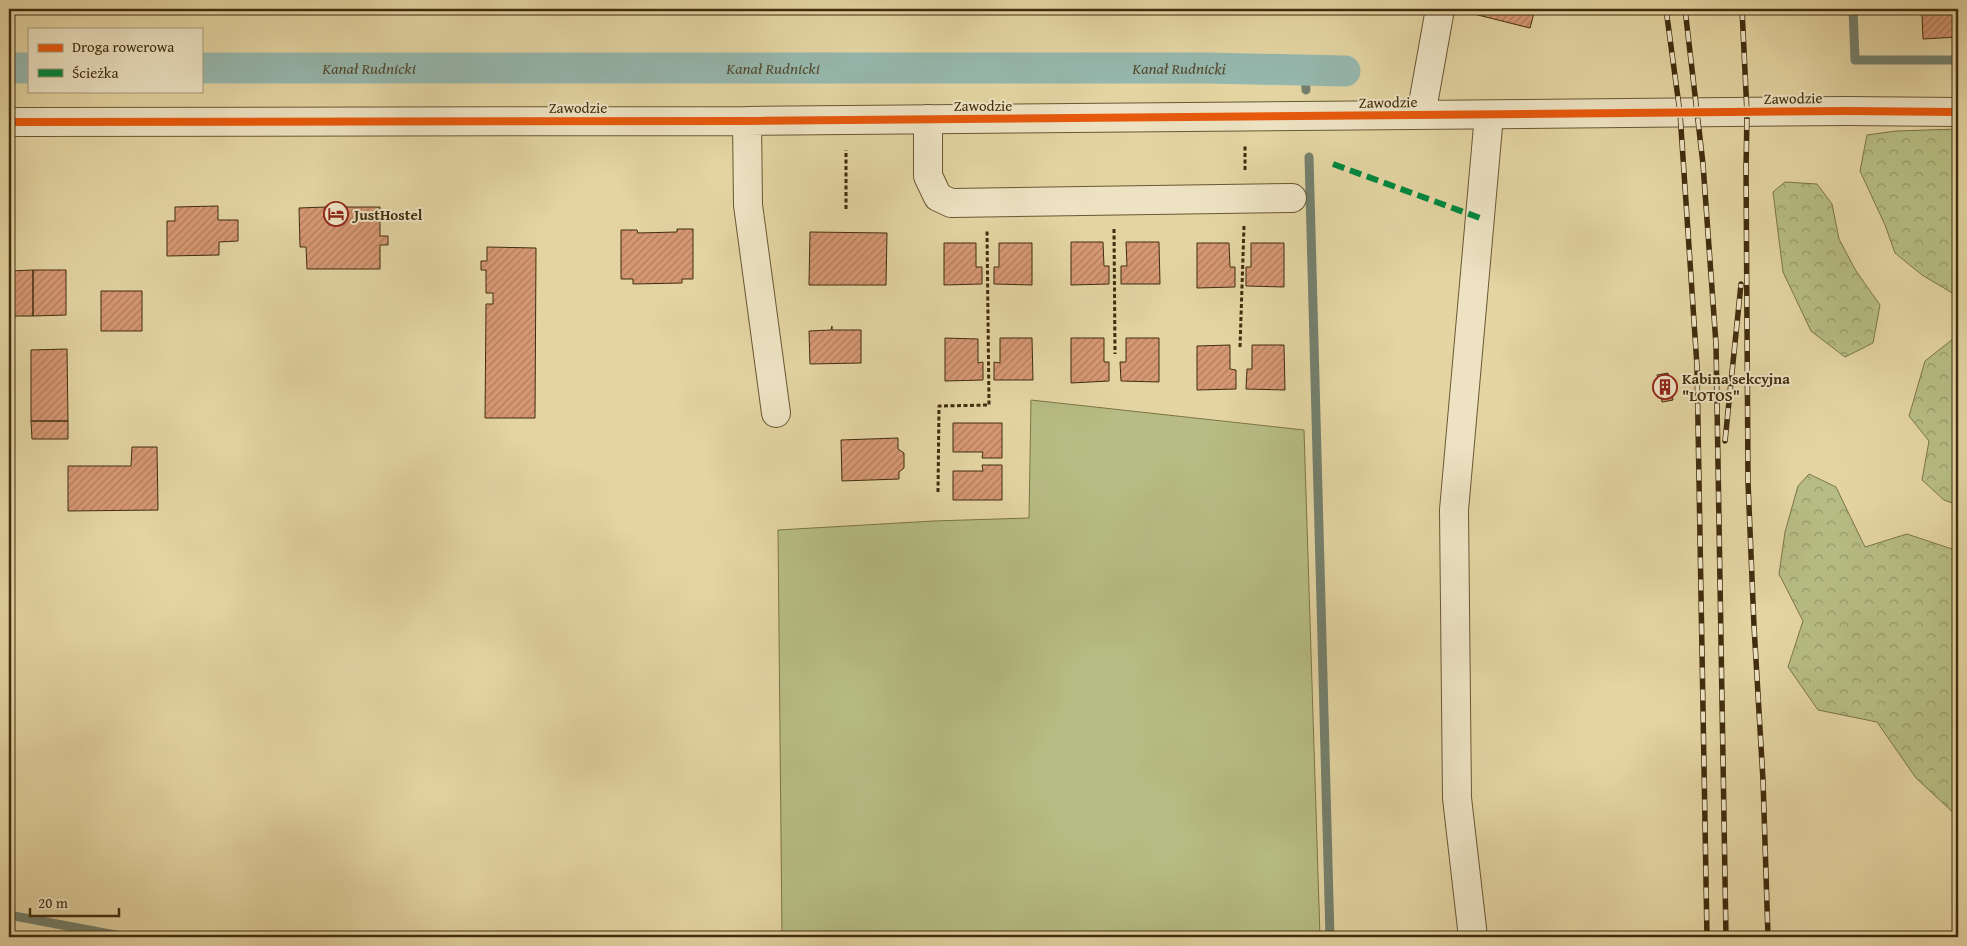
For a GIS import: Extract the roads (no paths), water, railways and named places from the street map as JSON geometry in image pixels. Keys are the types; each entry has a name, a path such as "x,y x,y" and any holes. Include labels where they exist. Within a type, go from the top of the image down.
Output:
{"street":[{"path":"1421,115 1440,9"},
{"name":"Zawodzie","path":"9,122 747,121 1958,112"},
{"path":"1472,937 1457,798 1454,510 1489,115"},
{"path":"928,119 928,176 938,197 951,203 1292,198"},
{"path":"747,121 748,205 776,414"}],"waterway":[{"path":"1853,9 1855,60 1958,60"},
{"name":"Kanał Rudnicki","path":"9,68 28,68"},
{"name":"Kanał Rudnicki","path":"202,68 1207,68 1345,71"},
{"path":"1305,68 1306,90"},
{"path":"1309,157 1330,937"},
{"path":"9,915 126,937"}],"railway":[{"path":"1666,9 1680,113 1697,366 1707,937"},
{"path":"1685,9 1703,164 1716,344 1726,937"},
{"path":"1742,9 1747,113 1746,170"},
{"path":"1746,164 1748,482 1763,780 1768,937"},
{"path":"1725,441 1741,284"}],"place":[{"name":"JustHostel","path":"336,214"},
{"name":"Kabina sekcyjna \"LOTOS\"","path":"1665,387"}]}
